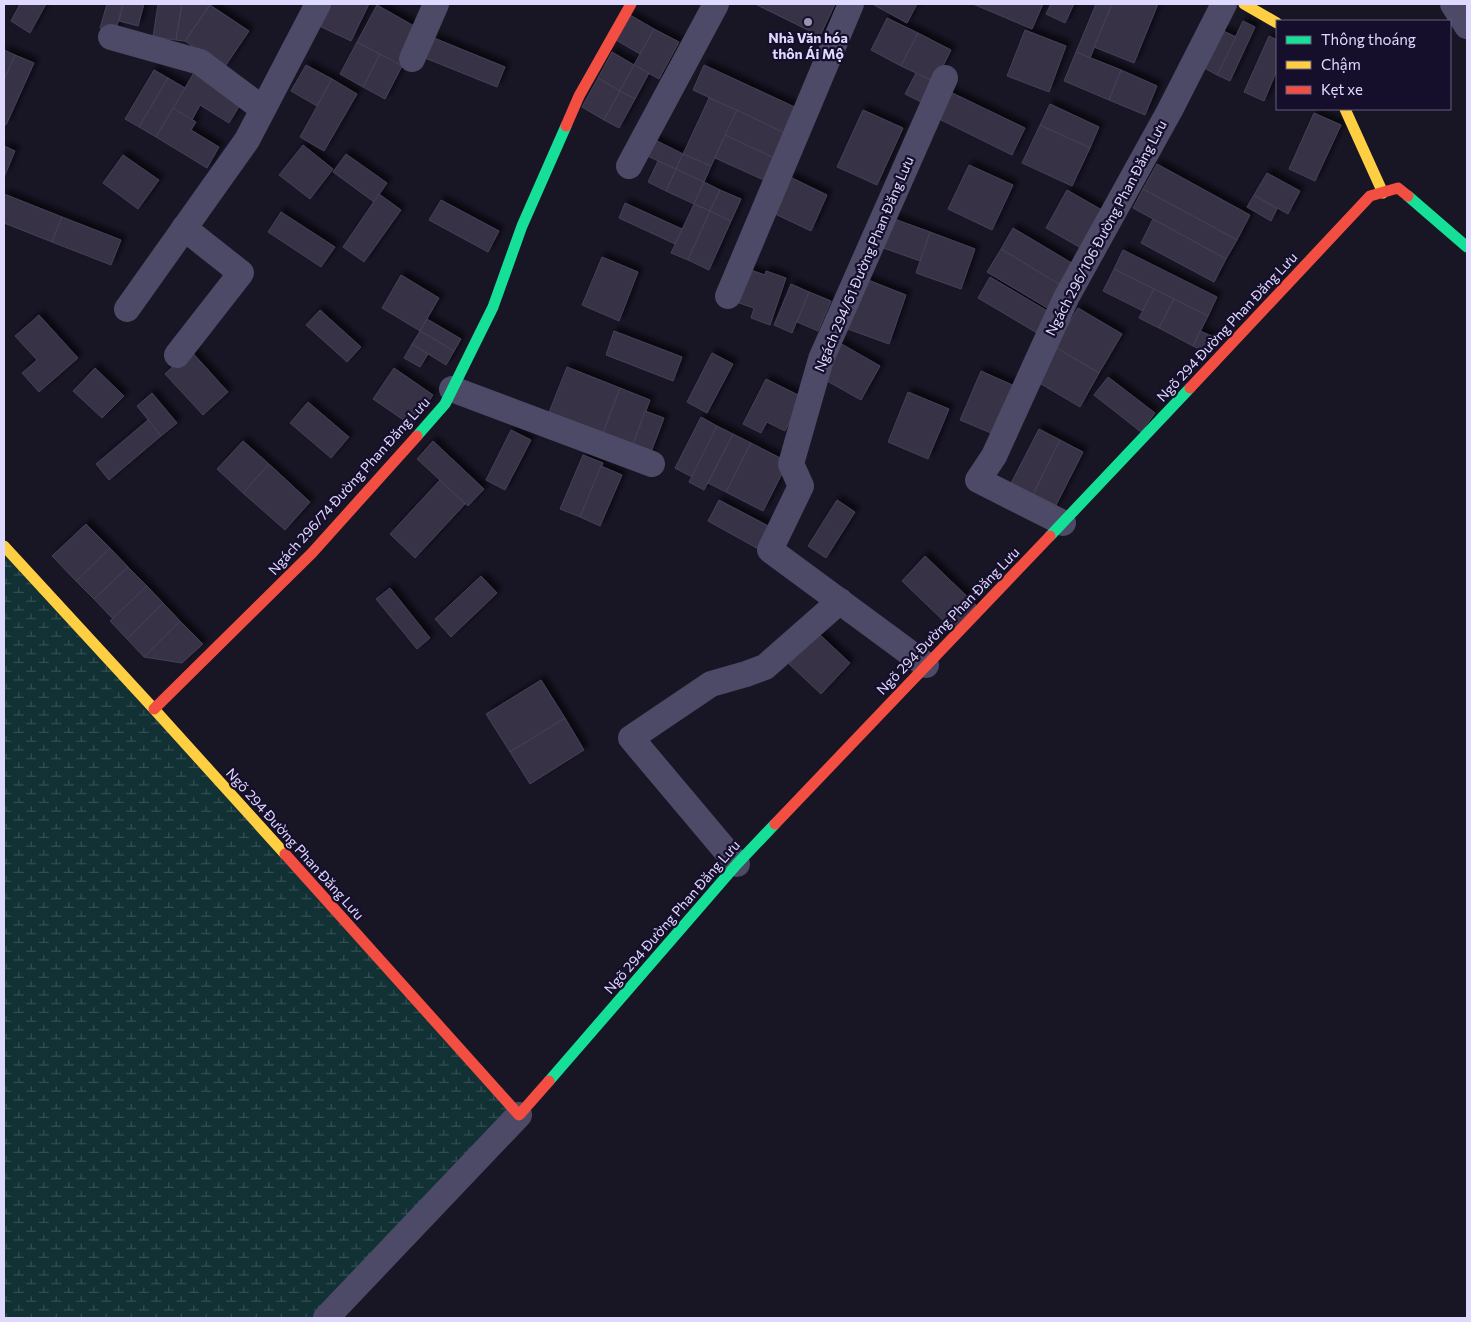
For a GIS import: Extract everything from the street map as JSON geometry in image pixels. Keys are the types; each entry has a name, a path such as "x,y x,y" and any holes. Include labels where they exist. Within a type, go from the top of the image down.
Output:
{"street":[{"path":"127,309 247,140 318,4"},
{"path":"412,60 436,4"},
{"name":"Ngách 296/74 Đường Phan Đăng Lưu","path":"154,709 312,553 445,404 493,307 522,226 580,96 632,4"},
{"path":"629,166 716,4"},
{"path":"728,296 851,4"},
{"name":"Ngách 296/106 Đường Phan Đăng Lưu","path":"1063,523 978,480 994,456 1066,298 1170,110 1224,4"},
{"path":"1244,4 1276,22"},
{"path":"1453,4 1467,26"},
{"path":"111,37 200,62 264,109"},
{"name":"Ngách 294/61 Đường Phan Đăng Lưu","path":"926,665 770,550 801,486 791,464 821,359 945,78"},
{"path":"1345,110 1383,192 1398,188 1467,247"},
{"name":"Ngõ 294 Đường Phan Đăng Lưu","path":"4,546 154,709 519,1115 737,864 1063,523 1370,196 1383,192"},
{"path":"177,355 241,273 184,228"},
{"path":"452,390 652,464"},
{"path":"737,864 631,738 711,684 765,667 840,601"},
{"path":"326,1318 519,1115"}],"green space":[{"path":"4,546 519,1115 326,1318 4,1318"}],"building":[{"path":"20,4 46,4 30,33 11,21"},
{"path":"107,4 123,4 115,33 100,28"},
{"path":"123,4 144,4 138,26 119,21"},
{"path":"158,4 182,4 176,40 153,37"},
{"path":"182,4 210,4 185,41 176,40"},
{"path":"327,4 369,4 351,41 317,25"},
{"name":"Nhà Văn hóa thôn Ái Mộ","path":"755,4 835,4 820,36"},
{"path":"875,4 917,4 907,23"},
{"path":"973,4 1043,4 1032,29"},
{"path":"1051,4 1074,4 1065,23 1046,14"},
{"path":"1096,4 1112,4 1090,58 1076,52"},
{"path":"1112,4 1158,4 1134,63 1094,47"},
{"path":"210,5 249,31 224,68 185,41"},
{"path":"377,5 421,30 402,66 357,42"},
{"path":"630,15 654,29 640,54 616,40"},
{"path":"887,18 918,33 901,66 871,50"},
{"path":"1243,21 1255,27 1230,81 1217,75"},
{"path":"1217,28 1236,37 1217,75 1199,65"},
{"path":"654,29 679,42 659,79 634,65"},
{"path":"1025,30 1066,46 1049,92 1007,76"},
{"path":"918,33 951,50 935,82 901,66"},
{"path":"1269,36 1276,40 1276,72 1264,101 1244,92"},
{"path":"434,38 505,67 497,87 425,58"},
{"path":"357,42 380,54 363,87 340,74"},
{"path":"4,50 15,55 4,80"},
{"path":"612,52 634,65 620,91 598,78"},
{"path":"1076,52 1121,70 1109,100 1064,81"},
{"path":"380,54 402,66 385,99 363,87"},
{"path":"15,55 34,63 6,125 4,124 4,80"},
{"path":"306,65 332,79 317,106 291,91"},
{"path":"634,65 649,73 635,99 620,91"},
{"path":"704,65 799,109 787,134 693,90"},
{"path":"154,70 168,78 139,127 125,119"},
{"path":"1121,70 1157,86 1145,115 1109,100"},
{"path":"195,71 243,100 229,123 200,105 192,120 173,108"},
{"path":"916,73 935,82 925,104 905,94"},
{"path":"168,78 185,88 156,137 139,127"},
{"path":"598,78 620,91 604,120 582,107"},
{"path":"332,79 357,94 324,151 300,137"},
{"path":"946,90 1025,128 1012,155 933,116"},
{"path":"620,91 635,99 619,128 604,120"},
{"path":"709,98 737,110 711,166 683,154"},
{"path":"1050,104 1099,127 1090,148 1040,125"},
{"path":"173,108 196,122 191,130 219,147 207,168 156,137"},
{"path":"737,110 787,134 776,159 725,135"},
{"path":"863,110 903,128 877,185 837,167"},
{"path":"1314,113 1341,125 1315,181 1289,169"},
{"path":"1040,125 1090,148 1072,186 1022,163"},
{"path":"725,135 776,159 766,181 715,158"},
{"path":"651,138 683,154 676,169 643,154"},
{"path":"303,145 333,169 310,199 279,175"},
{"path":"4,146 15,151 4,177"},
{"path":"346,154 387,183 374,202 333,172"},
{"path":"683,154 711,166 704,182 676,169"},
{"path":"123,155 159,180 138,209 103,183"},
{"path":"658,161 676,169 666,191 648,182"},
{"path":"1157,164 1250,215 1237,240 1143,189"},
{"path":"969,165 1013,185 992,230 948,209"},
{"path":"676,169 704,182 694,204 666,191"},
{"path":"1267,173 1300,191 1288,214 1254,195"},
{"path":"790,177 827,195 811,231 773,213"},
{"path":"704,182 720,190 710,211 694,204"},
{"path":"1143,189 1237,240 1226,259 1133,208"},
{"path":"720,190 741,199 731,221 710,211"},
{"path":"1067,190 1107,213 1086,251 1046,228"},
{"path":"4,194 62,217 52,242 4,223"},
{"path":"379,194 401,210 364,262 343,247"},
{"path":"1254,195 1277,209 1271,221 1247,207"},
{"path":"441,200 499,231 488,252 429,220"},
{"path":"625,203 682,229 675,244 619,218"},
{"path":"694,204 710,211 688,260 671,253"},
{"path":"710,211 731,221 709,270 688,260"},
{"path":"281,212 335,247 321,267 268,232"},
{"path":"886,216 930,232 920,261 875,245"},
{"path":"62,217 121,240 111,265 52,242"},
{"path":"1153,219 1226,259 1214,282 1141,243"},
{"path":"1013,228 1075,265 1062,286 1001,249"},
{"path":"930,232 975,249 961,289 916,273"},
{"path":"1001,249 1062,286 1049,309 987,272"},
{"path":"1123,250 1217,297 1208,316 1114,269"},
{"path":"602,257 638,272 619,321 582,305"},
{"path":"742,267 765,275 766,271 786,278 770,325 751,318 754,308 730,300"},
{"path":"1114,269 1154,289 1143,311 1103,291"},
{"path":"401,275 439,298 420,331 382,308"},
{"path":"990,277 1049,312 1037,333 978,298"},
{"path":"863,278 906,295 889,344 845,328"},
{"path":"791,284 809,292 792,333 774,325"},
{"path":"1154,289 1174,299 1159,328 1139,318"},
{"path":"809,292 831,301 818,331 797,322"},
{"path":"1174,299 1208,316 1193,346 1159,328"},
{"path":"1078,308 1122,334 1099,373 1055,347"},
{"path":"320,310 361,347 347,362 306,325"},
{"path":"39,315 78,358 39,392 22,373 37,360 15,336"},
{"path":"427,319 461,339 454,351 420,331"},
{"path":"420,331 454,351 446,365 412,344"},
{"path":"614,331 682,357 673,381 606,355"},
{"path":"1200,331 1214,337 1206,352 1193,346"},
{"path":"838,342 880,366 861,400 820,377"},
{"path":"412,344 428,354 420,367 404,358"},
{"path":"1055,347 1099,373 1080,407 1036,381"},
{"path":"190,350 228,392 203,415 165,374"},
{"path":"712,353 733,364 707,413 687,402"},
{"path":"567,367 620,388 600,441 546,420"},
{"path":"95,368 124,396 102,418 73,391"},
{"path":"394,368 433,395 412,426 373,399"},
{"path":"981,371 1019,388 998,436 960,420"},
{"path":"1108,377 1155,413 1141,432 1094,395"},
{"path":"766,379 802,397 785,431 767,422 761,433 743,424"},
{"path":"620,388 650,400 630,453 600,441"},
{"path":"908,392 949,409 928,459 888,442"},
{"path":"152,393 177,423 161,436 137,406"},
{"path":"308,402 349,437 331,458 290,423"},
{"path":"645,411 664,418 648,460 630,453"},
{"path":"701,417 717,426 692,477 675,468"},
{"path":"148,420 161,436 109,480 96,464"},
{"path":"717,426 733,434 704,490 689,482"},
{"path":"1039,429 1060,440 1029,503 1007,491"},
{"path":"511,430 531,440 505,490 486,480"},
{"path":"733,434 751,443 726,492 708,483"},
{"path":"1060,440 1083,452 1051,515 1029,503"},
{"path":"243,441 269,464 243,493 217,469"},
{"path":"433,441 484,489 468,506 417,459"},
{"path":"751,443 788,462 763,511 726,492"},
{"path":"583,455 603,463 580,517 560,509"},
{"path":"269,464 310,502 285,530 243,493"},
{"path":"601,466 622,475 600,526 580,517"},
{"path":"440,480 465,504 415,558 390,534"},
{"path":"719,500 774,529 762,551 708,521"},
{"path":"837,500 855,512 826,558 808,546"},
{"path":"86,524 110,548 76,581 52,556"},
{"path":"110,548 128,567 94,599 76,581"},
{"path":"925,556 976,605 953,630 902,581"},
{"path":"128,567 147,586 113,619 94,599"},
{"path":"481,576 497,593 451,637 435,619"},
{"path":"147,586 163,603 127,639 110,621"},
{"path":"390,588 430,638 417,649 376,599"},
{"path":"163,603 180,621 144,657 127,639"},
{"path":"180,621 203,644 182,663 144,657"},
{"path":"818,633 850,663 821,694 789,664"},
{"path":"541,680 565,718 510,752 486,714"},
{"path":"565,718 584,750 530,784 510,752"}],"traffic: fast":[{"path":"417,436 445,404 493,307 522,226 566,126"},
{"path":"1408,196 1467,247"},
{"path":"1050,536 1190,388"},
{"path":"549,1081 737,864 775,824"}],"traffic: slow":[{"path":"1244,4 1276,22"},
{"path":"1345,110 1383,193"},
{"path":"4,546 285,854"}],"traffic: jam":[{"path":"566,126 579,96 631,4"},
{"path":"1190,388 1370,196 1398,188 1408,196"},
{"path":"154,709 312,553 417,436"},
{"path":"775,824 1050,536"},
{"path":"285,854 519,1115 549,1081"}],"place":[{"name":"Nhà Văn hóa thôn Ái Mộ","path":"808,22"}]}
